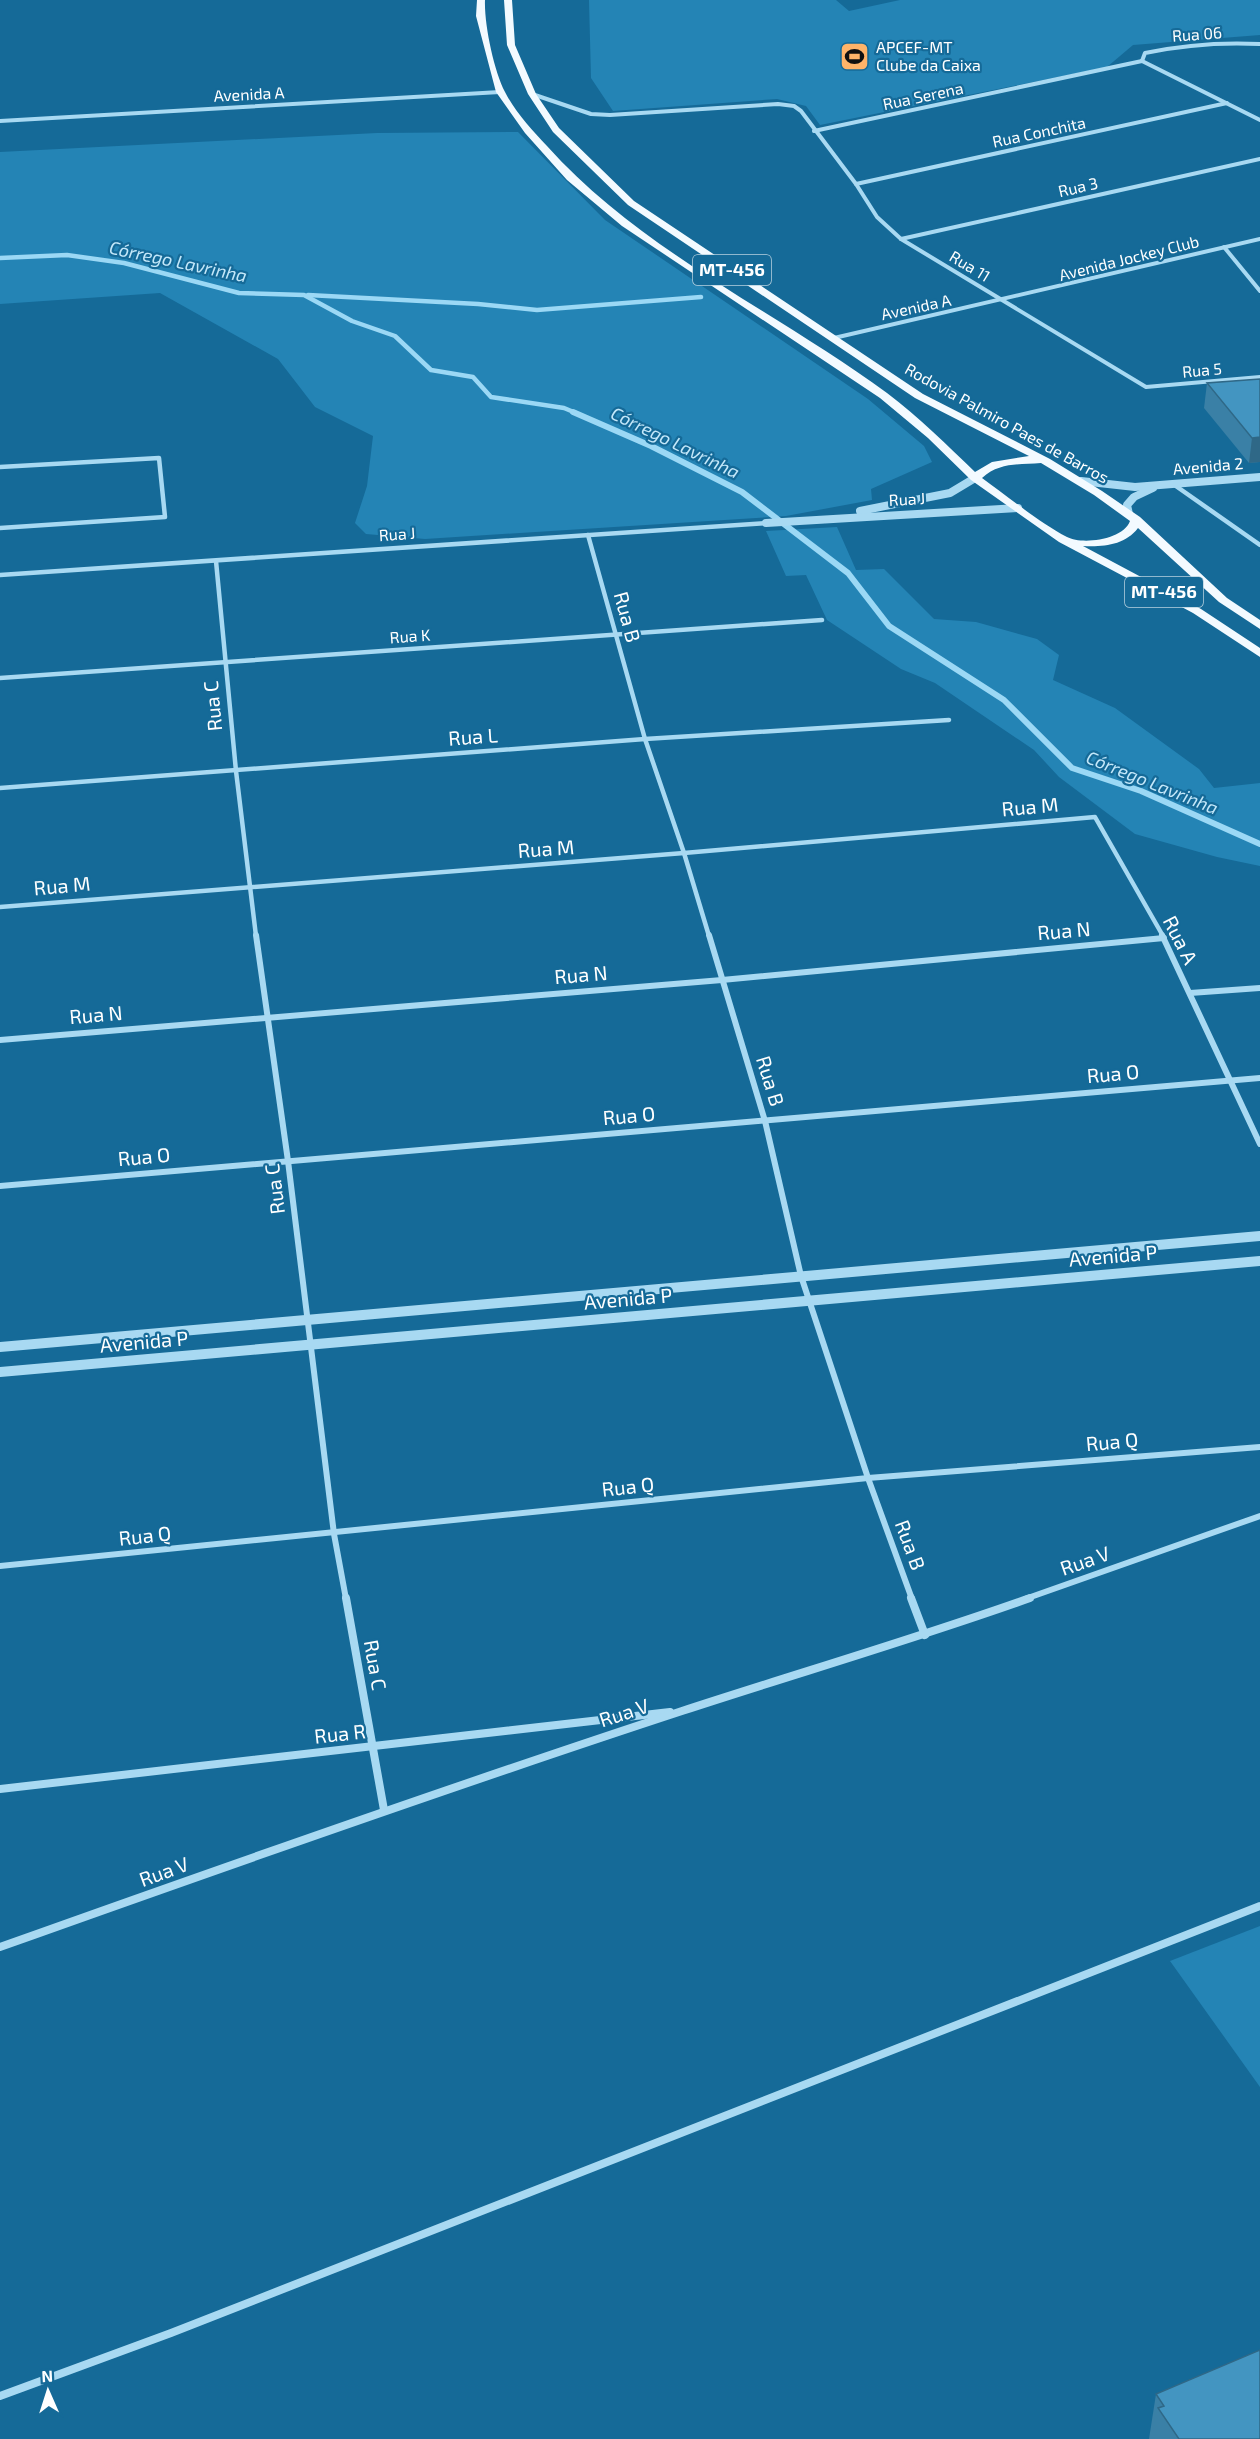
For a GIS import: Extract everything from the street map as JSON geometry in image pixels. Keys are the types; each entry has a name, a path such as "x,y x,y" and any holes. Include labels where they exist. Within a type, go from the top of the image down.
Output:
{"main road":[{"name":"Rodovia Palmiro Paes de Barros","path":"481,0 480,16 491,68 500,92 528,131 570,178 625,224 884,396 932,436 975,478 1063,540 1197,610 1260,653"},
{"name":"Rodovia Palmiro Paes de Barros","path":"508,0 512,45 532,94 556,130 631,203 919,396 1046,461 1080,481 1132,516 1223,600 1260,625"},
{"path":"975,478 984,469 1000,462 1022,459 1046,461"},
{"path":"1063,540 1099,542 1115,539 1127,534 1134,527 1132,516"}],"street":[{"name":"Rua 06","path":"1142,62 1145,52 1174,46 1260,44"},
{"path":"1142,62 1260,120"},
{"name":"Rua Serena","path":"814,131 1142,62"},
{"name":"Avenida A","path":"0,121 500,92"},
{"name":"Rua 11","path":"532,94 591,114 609,115 778,104 794,106 801,111 856,184 877,217 900,239 1146,387"},
{"name":"Rua Conchita","path":"856,184 1227,103"},
{"name":"Rua 3","path":"900,239 1260,159"},
{"name":"Avenida Jockey Club","path":"1004,300 1260,239"},
{"path":"1224,247 1260,291"},
{"name":"Avenida A","path":"834,338 1004,300"},
{"name":"Rua 5","path":"1146,387 1260,377"},
{"path":"0,467 159,458 165,517 0,528"},
{"name":"Avenida 2","path":"1080,481 1115,486 1260,477"},
{"name":"Rua J","path":"797,520 923,500 950,493 975,478"},
{"path":"1173,484 1260,545"},
{"name":"Avenida 2","path":"1132,516 1127,505 1134,497 1159,485"},
{"name":"Rua J","path":"0,575 797,520 1018,508"},
{"name":"Rua B","path":"588,536 645,739 684,853 765,1121 801,1276 811,1300 868,1478 925,1635"},
{"name":"Rua C","path":"216,561 236,771 266,1018 288,1161 334,1534 384,1810"},
{"name":"Rua K","path":"0,678 822,620"},
{"name":"Rua L","path":"0,788 645,739 949,720"},
{"name":"Rua M","path":"0,907 684,853 1095,817"},
{"name":"Rua A","path":"1095,817 1164,938 1260,1144"},
{"name":"Rua N","path":"0,1040 722,980 1164,938"},
{"path":"1190,993 1260,988"},
{"name":"Rua O","path":"0,1186 1260,1078"},
{"name":"Avenida P","path":"0,1347 1260,1236"},
{"name":"Avenida P","path":"0,1372 1260,1261"},
{"name":"Rua Q","path":"0,1566 334,1534 868,1478 1260,1447"},
{"name":"Rua V","path":"0,1947 384,1810 684,1710 925,1635 1260,1516"},
{"name":"Rua R","path":"0,1789 684,1710"},
{"path":"0,2396 171,2333 1260,1906"}],"shaded area":[{"name":"APCEF-MT Clube da Caixa","path":"589,0 836,0 849,11 900,0 1260,0 1260,35 1133,45 1107,67 820,125 806,106 777,99 613,111 591,78"},
{"path":"518,132 605,220 868,399 924,446 932,462 871,489 872,500 786,516 425,539 366,534 355,523 367,486 373,436 315,407 278,359 160,293 0,304 0,152 377,133"},
{"path":"837,527 856,570 884,569 934,619 976,622 1037,639 1059,655 1053,680 1115,708 1199,769 1214,788 1260,783 1260,866 1217,857 1135,834 1059,777 1034,750 935,683 901,669 827,620 806,575 786,576 766,531"},
{"path":"1260,1926 1260,2087 1170,1961"}],"building":[{"path":"1260,379 1260,437 1252,438 1207,383"},
{"path":"1260,2350 1260,2439 1179,2439 1158,2408 1164,2406 1156,2394"}],"waterway":[{"name":"Córrego Lavrinha","path":"0,258 67,255 124,263 239,293 304,295 352,321 395,336 431,370 473,377 491,397 564,408 576,413"},
{"path":"308,295 478,304 537,310 701,297"},
{"name":"Córrego Lavrinha","path":"573,412 651,446 742,492 848,573 889,626 1004,700 1072,768 1141,791 1260,844"}],"place":[{"name":"APCEF-MT Clube da Caixa","path":"855,56"}]}
